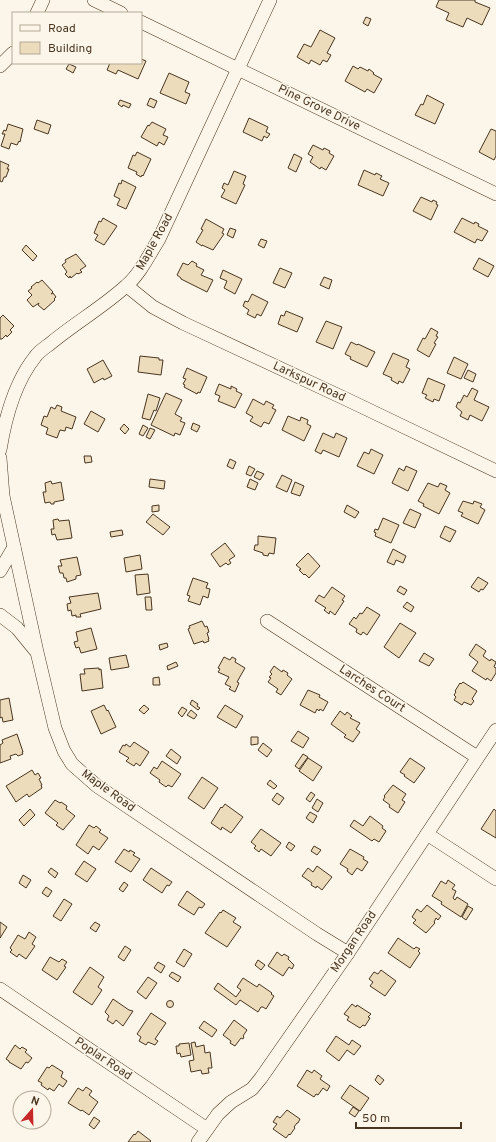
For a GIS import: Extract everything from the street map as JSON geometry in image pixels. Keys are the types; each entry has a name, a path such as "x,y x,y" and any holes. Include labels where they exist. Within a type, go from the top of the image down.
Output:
{"street":[{"path":"37,12 43,0"},
{"path":"94,0 119,12"},
{"name":"Maple Road","path":"0,450 4,426 11,405 22,376 35,356 127,286 140,271 159,239 270,0"},
{"name":"Pine Grove Drive","path":"142,22 496,194"},
{"path":"0,66 12,54"},
{"name":"Larkspur Road","path":"127,286 153,307 183,323 496,471"},
{"name":"Maple Road","path":"0,458 3,496 37,652 56,728 72,764 97,786 348,953"},
{"path":"0,570 14,547"},
{"path":"0,615 17,628 37,652"},
{"name":"Larches Court","path":"267,621 477,757"},
{"name":"Morgan Road","path":"198,1142 218,1114 231,1102 252,1089 261,1078 348,953 496,730"},
{"path":"427,834 496,878"},
{"name":"Poplar Road","path":"0,989 207,1128"}],"building":[{"path":"439,0 475,0 475,2 490,8 482,25 467,18 463,27 446,20 449,13 436,7"},
{"path":"366,17 371,19 368,26 363,23"},
{"path":"320,30 335,38 327,53 331,55 327,62 323,60 320,65 311,60 309,64 297,57 304,44 311,47"},
{"path":"142,59 146,61 138,79 118,70 116,74 107,70 110,64 142,64"},
{"path":"69,64 76,67 73,73 66,69"},
{"path":"353,66 358,69 360,67 368,71 369,69 374,73 373,74 382,79 374,93 367,89 365,92 345,81"},
{"path":"169,73 189,82 185,92 190,94 186,104 160,93"},
{"path":"427,95 444,104 435,124 415,115 421,104 423,105"},
{"path":"150,98 157,101 154,108 147,105"},
{"path":"120,100 131,104 129,108 123,105 122,107 118,104"},
{"path":"249,118 268,127 266,132 270,134 267,138 264,136 262,141 243,132"},
{"path":"37,120 51,125 48,134 34,129"},
{"path":"152,122 166,129 163,135 168,137 164,145 159,142 157,146 141,137 148,125 149,126"},
{"path":"8,124 23,129 20,142 19,141 17,145 11,143 9,149 1,146 5,134 2,134 4,130 6,131"},
{"path":"491,129 496,131 496,156 494,160 479,152"},
{"path":"313,145 323,150 324,148 330,151 329,153 334,156 326,170 321,167 320,169 310,162 313,157 308,154"},
{"path":"137,152 151,159 143,176 142,175 141,177 136,174 137,172 128,168 133,155 135,156"},
{"path":"294,154 302,158 296,172 288,168"},
{"path":"0,161 9,165 6,177 4,177 2,182 0,181"},
{"path":"364,170 375,175 376,173 382,176 380,179 389,183 383,196 358,185"},
{"path":"234,171 246,176 243,184 245,185 236,204 221,197 225,190 222,188 224,183 228,185"},
{"path":"122,180 136,187 126,209 117,205 120,199 114,196 119,183 121,184"},
{"path":"421,197 432,202 433,200 437,202 436,204 438,205 431,220 413,211"},
{"path":"103,218 117,226 104,245 95,240 98,235 94,233 99,221 101,222"},
{"path":"462,218 474,224 475,222 479,224 478,226 488,231 482,241 477,239 475,243 454,232"},
{"path":"206,219 224,229 222,233 224,234 213,250 196,242 203,230 201,229"},
{"path":"230,228 236,230 233,238 227,235"},
{"path":"261,239 267,241 264,248 258,245"},
{"path":"26,245 37,256 33,261 22,250"},
{"path":"76,254 86,266 80,270 82,272 77,273 71,278 70,276 69,278 65,274 67,272 62,265 66,262 65,260"},
{"path":"479,258 494,266 488,277 473,269"},
{"path":"192,261 197,264 196,266 204,270 201,275 213,280 207,292 181,279 177,275 183,263 188,265"},
{"path":"280,268 292,273 285,288 273,283"},
{"path":"223,270 242,279 235,294 224,288 227,281 220,278"},
{"path":"324,277 332,280 329,289 320,285"},
{"path":"42,280 53,292 51,294 53,293 56,297 54,299 55,300 44,310 38,305 39,303 33,307 27,300 32,295 28,291 32,288 31,287"},
{"path":"252,294 268,302 261,316 257,314 255,318 247,314 249,310 243,306 245,301 248,302"},
{"path":"286,311 303,318 297,332 278,324 281,315 284,316"},
{"path":"3,315 14,326 10,330 12,332 7,337 6,335 0,339 0,318"},
{"path":"326,321 342,327 333,349 316,342"},
{"path":"431,328 438,332 436,336 438,337 429,357 417,350 423,338 425,339"},
{"path":"351,342 375,352 367,367 350,359 351,357 345,354"},
{"path":"393,353 409,360 406,367 410,369 403,383 399,381 398,384 391,380 392,378 383,374"},
{"path":"140,356 159,358 159,360 163,360 161,375 138,372"},
{"path":"454,357 468,364 461,379 447,373"},
{"path":"103,360 112,376 104,380 103,378 94,383 87,369"},
{"path":"187,368 207,377 200,393 198,392 197,394 184,387 185,385 183,384 186,379 183,378"},
{"path":"468,370 476,374 473,382 464,378"},
{"path":"428,378 445,385 439,401 434,399 433,402 425,398 427,395 422,393"},
{"path":"219,384 231,389 231,386 242,394 235,408 218,401 220,396 215,394"},
{"path":"472,388 478,391 474,400 489,407 482,421 470,415 468,420 460,416 462,412 456,407 464,395 467,397"},
{"path":"166,393 182,400 175,414 182,418 180,421 185,423 180,435 175,433 174,436 151,425"},
{"path":"148,394 160,398 156,411 154,410 150,420 142,418"},
{"path":"253,399 264,405 266,401 274,405 272,408 276,410 269,424 264,422 261,427 250,421 253,417 246,413"},
{"path":"57,405 62,407 61,411 76,417 72,429 66,427 65,431 60,430 57,438 46,434 48,428 41,425 44,416 47,417 51,407 55,409"},
{"path":"91,411 105,419 98,432 84,424"},
{"path":"288,416 300,421 301,417 308,420 307,424 311,426 304,441 282,430"},
{"path":"193,423 200,426 197,432 191,429"},
{"path":"124,424 129,429 125,434 120,429"},
{"path":"143,425 148,428 143,436 139,434"},
{"path":"150,428 155,430 150,439 146,437"},
{"path":"323,433 334,438 336,433 347,438 339,457 323,450 321,454 315,451"},
{"path":"371,449 383,455 374,474 357,466 364,452 369,454"},
{"path":"84,456 91,456 92,462 85,463"},
{"path":"230,459 236,462 233,469 227,466"},
{"path":"249,466 255,469 251,476 246,474"},
{"path":"406,466 417,471 408,491 392,483 399,468 404,471"},
{"path":"257,471 264,474 260,480 254,477"},
{"path":"282,475 292,480 287,492 276,487"},
{"path":"150,479 165,481 164,489 149,487"},
{"path":"250,479 258,483 255,490 247,487"},
{"path":"51,481 52,484 61,482 64,500 54,502 54,504 51,504 50,502 45,503 43,492 46,492 45,483"},
{"path":"295,482 304,486 300,496 291,493"},
{"path":"428,483 438,487 440,483 447,486 445,490 450,493 439,514 423,506 424,504 418,501"},
{"path":"463,501 473,504 474,501 482,504 480,507 485,510 478,524 461,516 463,513 458,511"},
{"path":"159,505 159,511 152,512 152,506"},
{"path":"347,505 359,512 355,518 344,512"},
{"path":"410,509 421,514 415,528 403,523"},
{"path":"153,514 170,527 163,535 146,522"},
{"path":"383,518 399,525 391,543 375,536 375,529 378,530"},
{"path":"58,519 59,521 69,520 72,538 57,540 55,534 52,535 51,529 54,529 53,520"},
{"path":"445,526 456,531 450,542 440,537"},
{"path":"122,530 123,535 111,537 110,532"},
{"path":"258,536 276,538 274,554 269,553 268,556 263,555 263,553 254,550 255,545 258,545"},
{"path":"225,543 235,556 229,560 231,563 228,565 226,563 220,567 211,554"},
{"path":"393,549 406,556 403,563 396,560 394,565 387,562"},
{"path":"308,553 320,566 309,578 299,570 301,569 296,565"},
{"path":"140,555 142,569 126,572 124,558"},
{"path":"77,557 81,575 76,576 76,579 67,582 63,573 60,573 58,566 62,566 60,560"},
{"path":"148,574 150,593 137,595 135,575"},
{"path":"478,577 488,583 483,590 481,589 479,592 471,587"},
{"path":"193,578 208,583 206,588 210,589 208,598 203,596 200,605 188,601 190,596 187,595"},
{"path":"400,586 407,590 404,595 397,591"},
{"path":"332,587 345,596 342,600 344,601 335,615 330,611 329,614 324,610 326,608 315,601 319,595 324,598"},
{"path":"98,593 101,609 80,614 81,617 76,617 76,615 72,616 71,610 68,611 67,604 71,603 69,597"},
{"path":"145,597 151,597 152,610 146,610"},
{"path":"407,602 414,607 411,612 403,607"},
{"path":"367,607 380,615 367,635 363,632 361,635 356,632 357,629 349,624 354,617 356,619 360,613 362,614"},
{"path":"202,621 205,627 207,626 209,641 194,644 188,629 190,628 189,626"},
{"path":"400,623 416,633 399,658 384,647"},
{"path":"91,628 97,649 81,653 79,647 76,648 74,642 78,641 76,632"},
{"path":"167,643 168,647 160,650 159,645"},
{"path":"476,644 486,651 483,656 490,661 491,659 496,662 494,667 496,668 496,673 491,681 487,678 486,680 472,671 478,662 469,655"},
{"path":"424,653 434,659 429,666 419,661"},
{"path":"126,655 129,667 111,670 109,658"},
{"path":"224,657 230,660 232,657 236,659 235,662 245,668 237,682 239,683 235,692 229,689 231,687 225,684 229,677 218,672 220,669 218,668"},
{"path":"176,662 178,666 168,670 167,666"},
{"path":"274,666 282,672 283,670 288,673 287,675 292,679 281,695 276,692 278,689 268,682 271,678 269,677 272,674 270,672"},
{"path":"99,668 99,670 101,669 103,688 82,691 80,674 85,674 84,669"},
{"path":"159,677 160,685 153,685 153,678"},
{"path":"463,682 477,691 472,699 474,701 471,705 464,702 462,705 454,700 456,697 454,695 456,692 455,691 460,683 461,684"},
{"path":"308,690 320,695 319,697 328,702 323,711 320,709 319,711 317,709 315,713 300,705"},
{"path":"9,698 13,720 3,722 2,717 0,718 0,700"},
{"path":"192,700 198,704 197,706 200,708 198,710 190,704"},
{"path":"104,705 116,727 101,734 91,711"},
{"path":"144,705 149,709 144,714 139,710"},
{"path":"225,705 243,716 236,728 217,717"},
{"path":"182,707 187,710 182,717 178,713"},
{"path":"191,710 197,715 194,719 187,715"},
{"path":"340,711 345,715 347,712 352,716 350,718 360,723 356,729 360,732 353,742 344,737 346,735 331,724"},
{"path":"298,731 309,738 303,748 291,741"},
{"path":"17,734 23,754 18,756 16,754 10,756 11,759 0,763 0,745 3,743 2,740"},
{"path":"251,737 258,737 258,744 251,745"},
{"path":"134,742 149,752 140,766 136,763 134,766 126,761 129,758 119,752 123,745 125,746 126,744 130,747"},
{"path":"263,743 272,750 267,757 258,750"},
{"path":"171,749 181,757 177,764 166,756"},
{"path":"303,754 308,757 299,769 295,766"},
{"path":"308,758 322,767 313,781 299,771"},
{"path":"410,758 425,768 414,783 400,772"},
{"path":"162,761 181,774 172,787 168,785 166,787 159,782 160,780 150,773 154,767 157,769"},
{"path":"32,770 35,775 38,773 41,778 39,779 42,788 29,797 27,794 16,802 6,786"},
{"path":"202,777 218,788 204,809 188,798"},
{"path":"270,780 277,786 274,789 267,784"},
{"path":"393,785 406,794 402,800 405,802 398,813 389,807 390,805 383,800 385,797 384,796"},
{"path":"311,792 315,795 310,802 306,799"},
{"path":"277,793 284,798 279,805 272,800"},
{"path":"317,799 323,803 318,812 312,808"},
{"path":"55,800 67,806 66,809 75,816 63,830 56,825 58,823 45,813"},
{"path":"225,804 243,817 231,833 222,827 221,830 211,823 221,807 222,808"},
{"path":"30,809 35,815 24,826 19,820"},
{"path":"494,809 496,811 496,838 481,829"},
{"path":"310,812 317,816 313,823 306,818"},
{"path":"370,816 383,826 382,828 386,831 379,842 374,839 372,841 350,826 354,820 363,826"},
{"path":"89,825 94,828 96,826 101,830 99,832 108,838 99,850 93,846 88,854 76,845"},
{"path":"261,829 281,843 271,856 261,849 259,852 254,848 256,846 251,842"},
{"path":"289,842 295,846 291,851 286,847"},
{"path":"314,846 321,850 317,855 311,851"},
{"path":"124,849 135,853 133,855 140,859 131,872 115,862"},
{"path":"350,849 364,857 363,859 368,862 362,871 357,868 352,875 347,871 348,869 340,864"},
{"path":"84,861 96,869 87,882 75,874"},
{"path":"317,866 332,877 322,890 317,886 316,888 311,885 312,883 302,876 308,868 313,872"},
{"path":"51,868 58,873 55,878 48,872"},
{"path":"151,868 172,882 169,886 167,885 162,893 143,880"},
{"path":"23,875 31,880 26,888 19,883"},
{"path":"448,880 455,885 452,889 456,891 453,898 455,900 457,897 468,904 461,917 441,904 442,902 432,896 441,881 446,884"},
{"path":"124,882 128,885 123,892 119,889"},
{"path":"46,887 52,891 48,897 42,893"},
{"path":"187,891 205,904 202,908 199,907 194,915 178,905"},
{"path":"64,899 72,904 61,921 53,916"},
{"path":"427,905 441,916 438,920 436,918 435,923 426,933 413,923 416,920 412,917 417,909 421,912"},
{"path":"468,906 473,909 466,920 462,917"},
{"path":"223,910 236,918 233,922 241,927 227,947 205,933"},
{"path":"0,922 7,927 0,938"},
{"path":"95,922 100,925 96,932 90,928"},
{"path":"29,932 36,937 32,944 35,946 26,959 19,954 17,957 10,952 12,950 10,948 18,935 25,939"},
{"path":"398,938 414,949 416,947 420,949 418,951 420,953 410,968 388,953"},
{"path":"125,946 131,950 124,961 118,957"},
{"path":"184,949 192,954 184,967 176,962"},
{"path":"277,952 282,956 284,954 289,957 288,959 294,965 292,969 289,967 283,976 268,966"},
{"path":"50,957 59,962 62,959 67,962 64,966 66,967 57,980 42,970"},
{"path":"258,960 265,965 261,970 255,965"},
{"path":"158,962 165,966 161,973 154,968"},
{"path":"90,967 104,977 98,987 102,990 92,1005 73,992"},
{"path":"381,970 396,981 385,996 370,986 373,982 369,979 374,972 378,974"},
{"path":"172,972 181,977 178,982 169,976"},
{"path":"148,977 157,983 146,999 137,992"},
{"path":"243,978 257,987 259,984 272,993 271,994 274,996 266,1009 261,1007 258,1012 240,1000 236,1005 214,989 218,983 236,997 241,990 237,987"},
{"path":"113,999 129,1010 133,1011 123,1026 116,1020 113,1024 107,1020 109,1016 105,1012"},
{"path":"170,1000 173,1001 173,1007 170,1008 167,1007 166,1004 167,1001"},
{"path":"352,1004 356,1007 357,1005 371,1014 368,1017 370,1018 365,1026 363,1025 360,1028 347,1020 349,1017 344,1014"},
{"path":"151,1013 166,1023 155,1039 158,1041 155,1045 148,1042 146,1045 139,1041 141,1037 137,1034"},
{"path":"234,1020 247,1030 243,1036 243,1039 241,1038 235,1046 223,1035"},
{"path":"204,1021 217,1030 212,1037 199,1028"},
{"path":"336,1036 349,1045 352,1040 361,1046 354,1055 347,1050 339,1061 326,1051"},
{"path":"195,1042 196,1047 204,1045 205,1053 210,1052 212,1068 208,1068 209,1073 202,1074 201,1070 191,1072 189,1061 194,1060 191,1043"},
{"path":"189,1043 191,1055 181,1057 180,1053 177,1054 176,1046 179,1046 179,1044"},
{"path":"15,1045 20,1049 22,1047 27,1050 25,1052 32,1058 28,1063 26,1062 21,1069 6,1059"},
{"path":"52,1065 63,1072 61,1077 67,1081 63,1087 59,1084 54,1091 49,1088 48,1090 38,1081 47,1067 49,1068"},
{"path":"307,1070 312,1073 314,1070 322,1076 320,1079 330,1086 327,1091 323,1088 318,1095 316,1094 314,1097 297,1086"},
{"path":"378,1075 384,1080 380,1085 375,1080"},
{"path":"350,1085 369,1098 360,1111 341,1098"},
{"path":"86,1087 92,1091 89,1095 98,1102 89,1115 68,1103 78,1088 83,1091"},
{"path":"353,1107 359,1111 355,1117 349,1113"},
{"path":"287,1110 300,1119 290,1135 289,1134 286,1138 273,1129 277,1124 273,1122 277,1116 280,1118"},
{"path":"94,1117 100,1121 94,1129 89,1125"},
{"path":"138,1131 151,1141 128,1142"}]}
